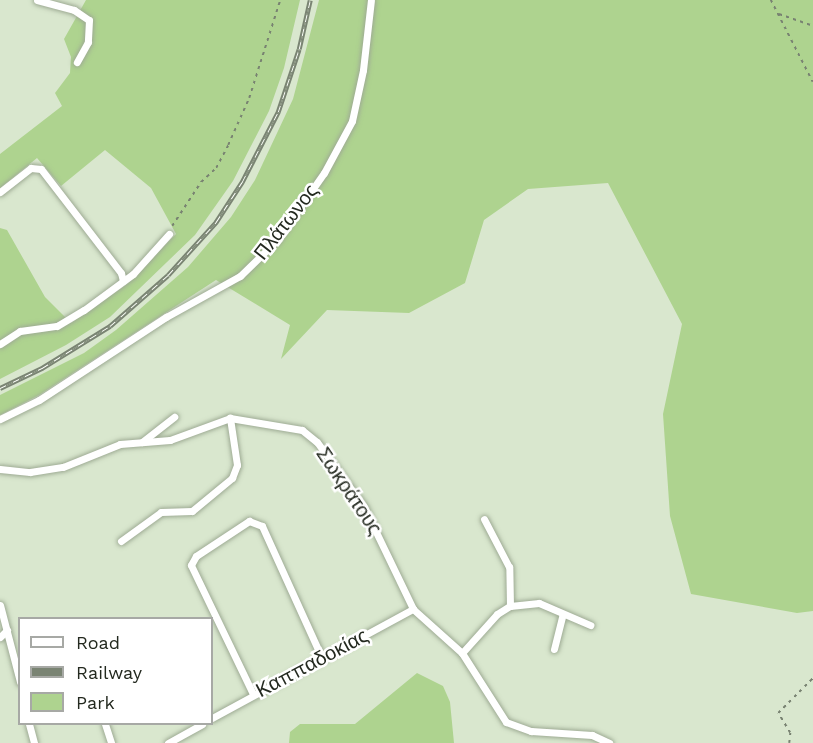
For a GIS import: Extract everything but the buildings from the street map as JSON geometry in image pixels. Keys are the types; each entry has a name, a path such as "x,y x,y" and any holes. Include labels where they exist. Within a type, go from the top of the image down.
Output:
{"street":[{"path":"37,0 74,10 89,20 88,42 77,62"},
{"name":"Πλάτωνος","path":"0,419 39,400 166,317 240,276 277,240 324,173 352,121 363,70 371,0"},
{"path":"0,192 35,167 41,169 114,263 123,282"},
{"path":"0,344 20,332 57,326 123,282 169,234"},
{"path":"142,442 174,417"},
{"path":"0,469 30,472 56,468 83,461 116,445 179,438 230,418 237,465 232,478 192,511 161,512 121,542"},
{"name":"Σωκράτους","path":"230,418 298,429 312,436 371,519 413,609 462,653 510,725 531,731 592,735 609,743"},
{"path":"484,519 509,567 510,606"},
{"path":"253,694 191,565 196,556 249,521 262,526 322,658"},
{"path":"462,653 490,620 510,606 539,603 590,626"},
{"path":"0,605 18,674"},
{"name":"Καππαδοκίας","path":"213,717 413,609"},
{"path":"554,649 563,614"},
{"path":"0,637 7,630"},
{"path":"30,725 34,743"},
{"path":"106,725 111,743"},
{"path":"168,743 199,725"}],"path":[{"path":"169,234 228,145 249,98 280,0"},
{"path":"771,0 813,82"},
{"path":"778,14 813,26"},
{"path":"789,743 790,733 778,713 813,678"}],"green space":[{"path":"86,0 300,0 284,68 269,111 233,181 195,235 110,317 66,345 0,379 0,228 7,230 45,297 71,323 126,285 176,234 151,188 105,150 61,186 37,158 0,188 0,154 62,106 55,93 70,73 71,57 64,39"},
{"path":"319,0 813,0 813,611 797,613 691,594 670,516 663,414 682,324 608,183 528,189 484,220 465,283 409,313 327,310 281,359 290,325 216,280 39,395 0,415 0,395 84,353 116,330 188,267 231,217 255,180 293,99"},
{"path":"417,673 443,686 450,702 454,743 289,743 290,732 300,724 355,724"}],"railway":[{"path":"0,388 42,368 110,326 168,275 216,222 242,182 278,112 299,49 310,0"}]}
